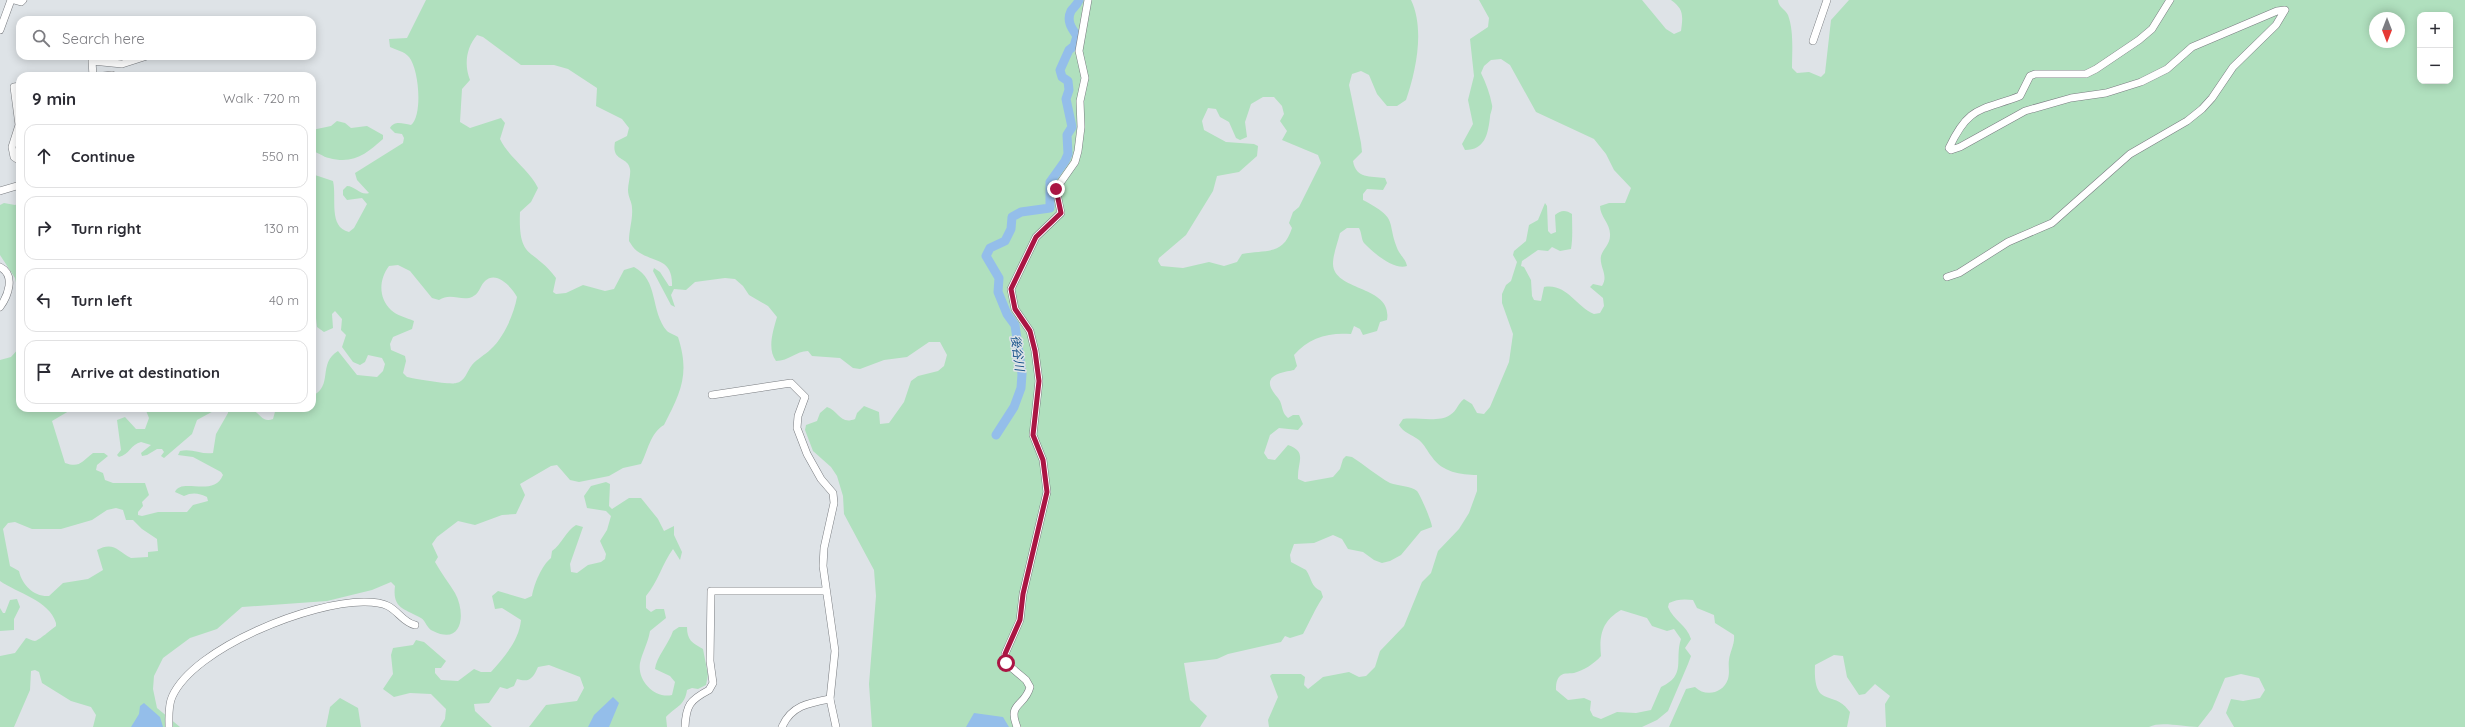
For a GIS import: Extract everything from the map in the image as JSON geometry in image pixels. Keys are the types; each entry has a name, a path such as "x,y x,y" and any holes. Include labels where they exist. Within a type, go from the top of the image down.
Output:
{"street":[{"path":"0,30 11,0"},
{"path":"14,0 21,2 23,0"},
{"path":"1017,727 1014,719 1014,709 1026,697 1030,687 1026,680 1006,663 1005,654 1020,620 1023,594 1047,500 1047,483 1043,460 1033,435 1039,381 1035,351 1030,331 1015,309 1011,289 1036,237 1061,213 1056,189 1077,157 1081,127 1080,101 1085,78 1079,59 1079,51 1088,0"},
{"path":"1813,41 1827,0"},
{"path":"1947,277 1959,273 2008,242 2052,223 2125,158 2187,121 2202,109 2212,98 2233,66 2276,25 2285,10 2277,11 2192,47 2167,69 2141,82 2106,93 2071,98 2025,111 1960,147 1951,150 1948,148 1962,123 1970,115 1984,107 2020,96 2030,76 2035,74 2086,74 2115,58 2152,29 2170,0"},
{"path":"93,72 92,61 122,64 134,60"},
{"path":"16,87 14,87 16,102"},
{"path":"16,134 12,147 14,157 16,158"},
{"path":"12,147 16,146"},
{"path":"0,191 16,186"},
{"path":"0,267 5,270 9,279 9,292 0,307"},
{"path":"712,395 791,383 805,397 798,416 797,428 807,454 821,479 832,493 834,503 823,557 826,591 835,651 830,699 836,727"},
{"path":"685,727 686,714 690,703 694,698 709,690 713,683 710,661 711,591 826,591"},
{"path":"169,727 169,707 172,696 199,665 222,649 282,620 322,607 364,602 388,606 410,624 415,625"},
{"path":"782,727 790,713 796,708 808,703 830,699"}],"green space":[{"path":"426,0 1411,0 1418,24 1418,50 1413,76 1406,100 1397,106 1387,106 1377,94 1369,75 1361,71 1352,74 1349,85 1362,152 1353,161 1355,167 1360,174 1364,176 1385,178 1387,183 1383,190 1367,189 1363,194 1363,200 1383,212 1387,217 1390,222 1399,252 1405,260 1407,266 1396,266 1378,256 1364,243 1359,228 1347,228 1340,233 1333,260 1336,273 1343,280 1373,294 1381,300 1386,309 1387,320 1380,322 1377,331 1363,335 1360,329 1354,326 1351,334 1327,335 1312,340 1294,355 1297,366 1294,370 1277,374 1273,377 1270,383 1271,388 1280,401 1285,414 1288,418 1293,415 1299,415 1303,424 1298,430 1279,428 1270,435 1264,453 1268,459 1275,460 1288,445 1294,448 1300,454 1298,479 1305,482 1333,477 1340,469 1343,459 1346,456 1352,457 1390,483 1417,491 1426,508 1432,527 1421,531 1401,555 1390,561 1382,563 1374,560 1363,552 1348,549 1342,539 1333,535 1314,543 1294,544 1290,555 1291,562 1306,570 1313,585 1321,591 1323,597 1303,634 1290,638 1285,636 1281,642 1228,654 1217,659 1184,663 1190,700 1207,716 1200,727 872,727 869,684 876,596 874,570 844,514 843,496 837,476 831,467 813,451 805,430 806,425 817,421 820,413 827,407 843,419 850,420 855,419 857,413 864,406 879,412 880,424 889,423 904,402 911,381 918,376 938,371 944,366 947,355 940,342 929,342 907,357 884,360 860,369 853,368 840,358 812,356 808,351 804,351 781,361 776,361 773,356 771,345 777,317 768,306 749,295 743,286 735,279 725,278 695,282 686,290 674,289 671,295 675,307 671,305 653,271 654,268 660,272 669,286 672,286 669,270 666,265 643,255 634,248 629,241 632,212 628,190 630,169 626,162 617,156 614,148 615,142 627,136 629,128 622,119 596,106 597,88 568,69 554,65 521,65 483,37 477,35 468,51 467,68 470,80 462,89 460,122 470,128 501,118 505,123 500,139 508,152 530,175 538,188 531,202 520,212 522,239 524,246 529,252 548,268 556,278 553,292 556,294 566,293 583,285 605,291 614,289 624,270 634,267 642,273 647,280 651,288 658,314 667,331 678,337 682,350 682,382 675,403 664,425 659,428 652,437 641,464 623,468 609,476 579,482 570,480 557,465 551,466 520,484 525,495 516,514 502,515 475,525 458,521 437,537 432,544 438,557 435,562 455,593 460,609 461,618 459,625 456,631 451,634 443,634 431,630 421,618 401,607 396,599 395,586 391,582 372,590 327,601 242,607 217,629 190,638 163,658 154,676 153,689 157,708 180,727 93,727 96,715 91,707 71,701 42,683 39,672 35,670 31,671 30,690 14,727 0,727 0,656 15,653 26,638 33,641 39,639 56,626 56,623 47,608 0,581 0,360 11,357 16,351 16,412 67,412 52,421 65,463 74,465 80,463 93,453 104,453 108,456 97,465 96,470 103,473 105,480 113,483 145,483 149,495 142,502 143,506 138,512 138,515 142,516 158,512 187,512 193,505 208,501 207,497 201,495 193,494 184,496 175,492 178,488 184,486 205,487 213,485 219,482 223,475 221,472 193,457 178,455 180,451 184,450 213,453 216,434 228,412 256,412 266,420 269,420 273,419 275,412 316,412 316,394 322,387 328,362 338,351 357,375 377,377 383,371 385,364 382,358 368,355 365,362 360,365 353,362 342,347 346,335 341,330 342,319 335,311 332,314 333,328 324,332 317,327 316,175 333,181 336,218 342,229 349,232 354,228 367,204 362,198 347,200 343,195 343,190 347,186 350,186 363,193 369,193 357,180 355,173 403,143 404,138 402,134 395,133 390,128 397,123 411,125 415,120 417,112 417,81 412,63 405,53 390,47 389,39 407,38","holes":["1263,97 1274,97 1282,106 1284,114 1280,121 1287,131 1282,140 1318,155 1321,163 1299,207 1293,212 1289,223 1292,228 1284,243 1273,250 1242,254 1237,262 1224,266 1209,262 1183,268 1161,266 1158,261 1159,258 1186,235 1213,191 1217,176 1239,172 1257,156 1258,146 1254,144 1226,142 1204,130 1202,121 1208,108 1216,109 1220,117 1229,122 1236,138 1240,140 1247,137 1245,122 1251,104","398,265 410,271 432,298 439,300 447,297 473,297 483,283 490,278 499,279 504,282 512,289 517,297 514,311 504,332 496,344 470,367 462,381 447,383 407,377 403,373 406,361 405,356 391,350 390,344 393,337 412,329 414,321 393,312 384,300 381,288 383,277 389,266","116,508 123,510 126,520 133,520 142,529 157,539 158,551 148,552 148,557 131,558 115,548 107,546 103,547 97,550 103,570 88,579 63,583 49,596 38,594 30,589 23,581 19,571 10,566 3,529 8,523 15,522 32,529 61,529 92,520 107,510"]},
{"path":"1479,0 1642,0 1666,29 1674,34 1681,31 1682,13 1671,0 1778,0 1780,5 1787,13 1790,21 1792,68 1797,73 1809,72 1821,77 1825,73 1831,20 1849,0 2465,0 2465,727 2234,727 2226,713 2231,699 2243,701 2260,698 2265,690 2259,678 2241,674 2225,678 2212,709 2198,727 2160,724 2149,727 1886,727 1885,704 1890,696 1875,684 1865,694 1859,695 1847,677 1843,656 1834,655 1815,665 1815,679 1817,688 1821,694 1838,701 1850,712 1847,727 1669,727 1686,689 1695,687 1709,693 1718,691 1726,684 1729,676 1730,654 1734,641 1734,635 1715,623 1714,615 1697,608 1693,600 1684,599 1669,603 1668,607 1673,616 1689,634 1691,639 1685,648 1691,656 1668,711 1657,720 1642,727 1269,727 1268,720 1278,697 1270,676 1272,674 1301,674 1305,677 1304,685 1308,689 1323,677 1349,672 1359,677 1366,676 1375,667 1380,651 1404,626 1422,582 1431,573 1438,551 1459,529 1469,513 1477,491 1477,475 1452,472 1441,466 1430,455 1421,442 1405,432 1399,425 1403,419 1440,419 1450,415 1464,399 1472,404 1477,413 1484,414 1490,407 1509,362 1513,334 1502,303 1502,294 1506,285 1511,281 1517,262 1513,255 1514,251 1526,241 1529,225 1538,220 1545,203 1547,206 1548,231 1551,234 1556,232 1555,215 1564,211 1572,214 1572,245 1571,249 1560,251 1552,247 1548,251 1538,250 1522,261 1521,266 1524,267 1531,280 1532,296 1534,300 1541,301 1544,287 1552,287 1559,288 1581,306 1594,314 1600,313 1604,306 1603,298 1590,287 1593,284 1602,286 1604,282 1605,278 1601,264 1601,256 1610,239 1609,228 1600,210 1600,206 1609,203 1625,203 1631,188 1614,170 1606,154 1594,139 1536,112 1510,65 1501,59 1491,60 1484,66 1481,73 1488,89 1492,106 1486,135 1481,144 1477,147 1465,150 1462,144 1473,124 1468,100 1474,76 1470,39 1488,27 1489,18","holes":["1621,610 1647,618 1652,626 1667,631 1674,629 1681,639 1677,672 1669,682 1661,687 1651,710 1636,713 1617,712 1601,719 1593,716 1590,710 1591,701 1584,698 1568,700 1556,690 1556,684 1562,674 1574,673 1581,670 1592,664 1601,656 1601,635 1603,629 1610,619"]},
{"path":"337,121 345,123 351,128 367,126 383,135 383,139 365,153 353,159 338,160 316,152 316,129 331,126"},
{"path":"4,203 16,205 16,283 15,278 0,255 0,205"},
{"path":"147,412 212,412 197,420 192,434 164,458 161,456 164,452 162,449 157,449 147,455 142,456 141,453 151,445 141,442 119,457 117,455 121,450 117,420 125,417 136,429 145,429 149,418"},
{"path":"606,482 610,484 609,506 612,509 629,498 641,498 658,519 664,531 674,526 674,535 682,552 680,560 673,549 654,585 646,596 646,608 651,612 656,609 664,609 666,618 650,631 640,663 641,676 648,687 654,691 666,696 672,695 675,682 670,676 655,669 660,655 673,631 679,627 687,627 688,635 691,641 703,649 708,675 706,685 698,689 692,688 687,690 682,703 666,717 667,727 529,727 546,705 577,701 584,688 580,677 549,665 538,667 533,677 528,680 517,679 514,686 507,689 500,687 489,703 474,704 475,711 492,727 440,727 445,719 446,709 431,694 410,693 394,697 383,689 393,674 391,655 393,648 413,645 416,640 424,642 446,661 441,668 435,668 435,673 441,680 458,681 474,669 481,672 491,672 514,642 520,628 521,620 502,608 495,609 492,596 498,591 525,599 532,596 539,575 551,558 552,551 576,525 583,527 570,564 571,572 577,573 588,565 601,562 605,559 606,554 600,541 607,530 611,516 606,511 587,508 584,496 591,486"},
{"path":"17,599 20,607 14,619 14,630 0,631 0,608 3,613 5,613 10,600"},
{"path":"340,698 358,708 361,727 326,727 330,707"}],"water":[{"path":"613,697 619,703 609,727 588,727 594,715"},
{"path":"144,703 160,717 163,727 131,727 139,714 140,706"},
{"path":"974,713 1003,717 1009,727 966,727"}],"waterway":[{"name":"後谷川","path":"996,435 1014,407 1021,388 1022,374 1015,325 1007,314 998,292 999,278 986,256 990,248 1005,241 1011,229 1012,217 1021,212 1050,208 1050,182 1065,161 1068,154 1067,135 1072,127 1066,99 1069,90 1068,81 1062,77 1060,70 1069,50 1074,46 1077,36 1070,25 1069,18 1071,11 1079,0"}],"route":[{"path":"1006,663 1005,654 1018,628 1022,613 1023,594 1047,500 1046,470 1033,435 1039,381 1035,351 1028,326 1018,314 1013,304 1011,289 1012,284 1022,270 1028,250 1036,237 1044,228 1055,221 1061,213 1060,203 1055,192 1056,189"}]}
